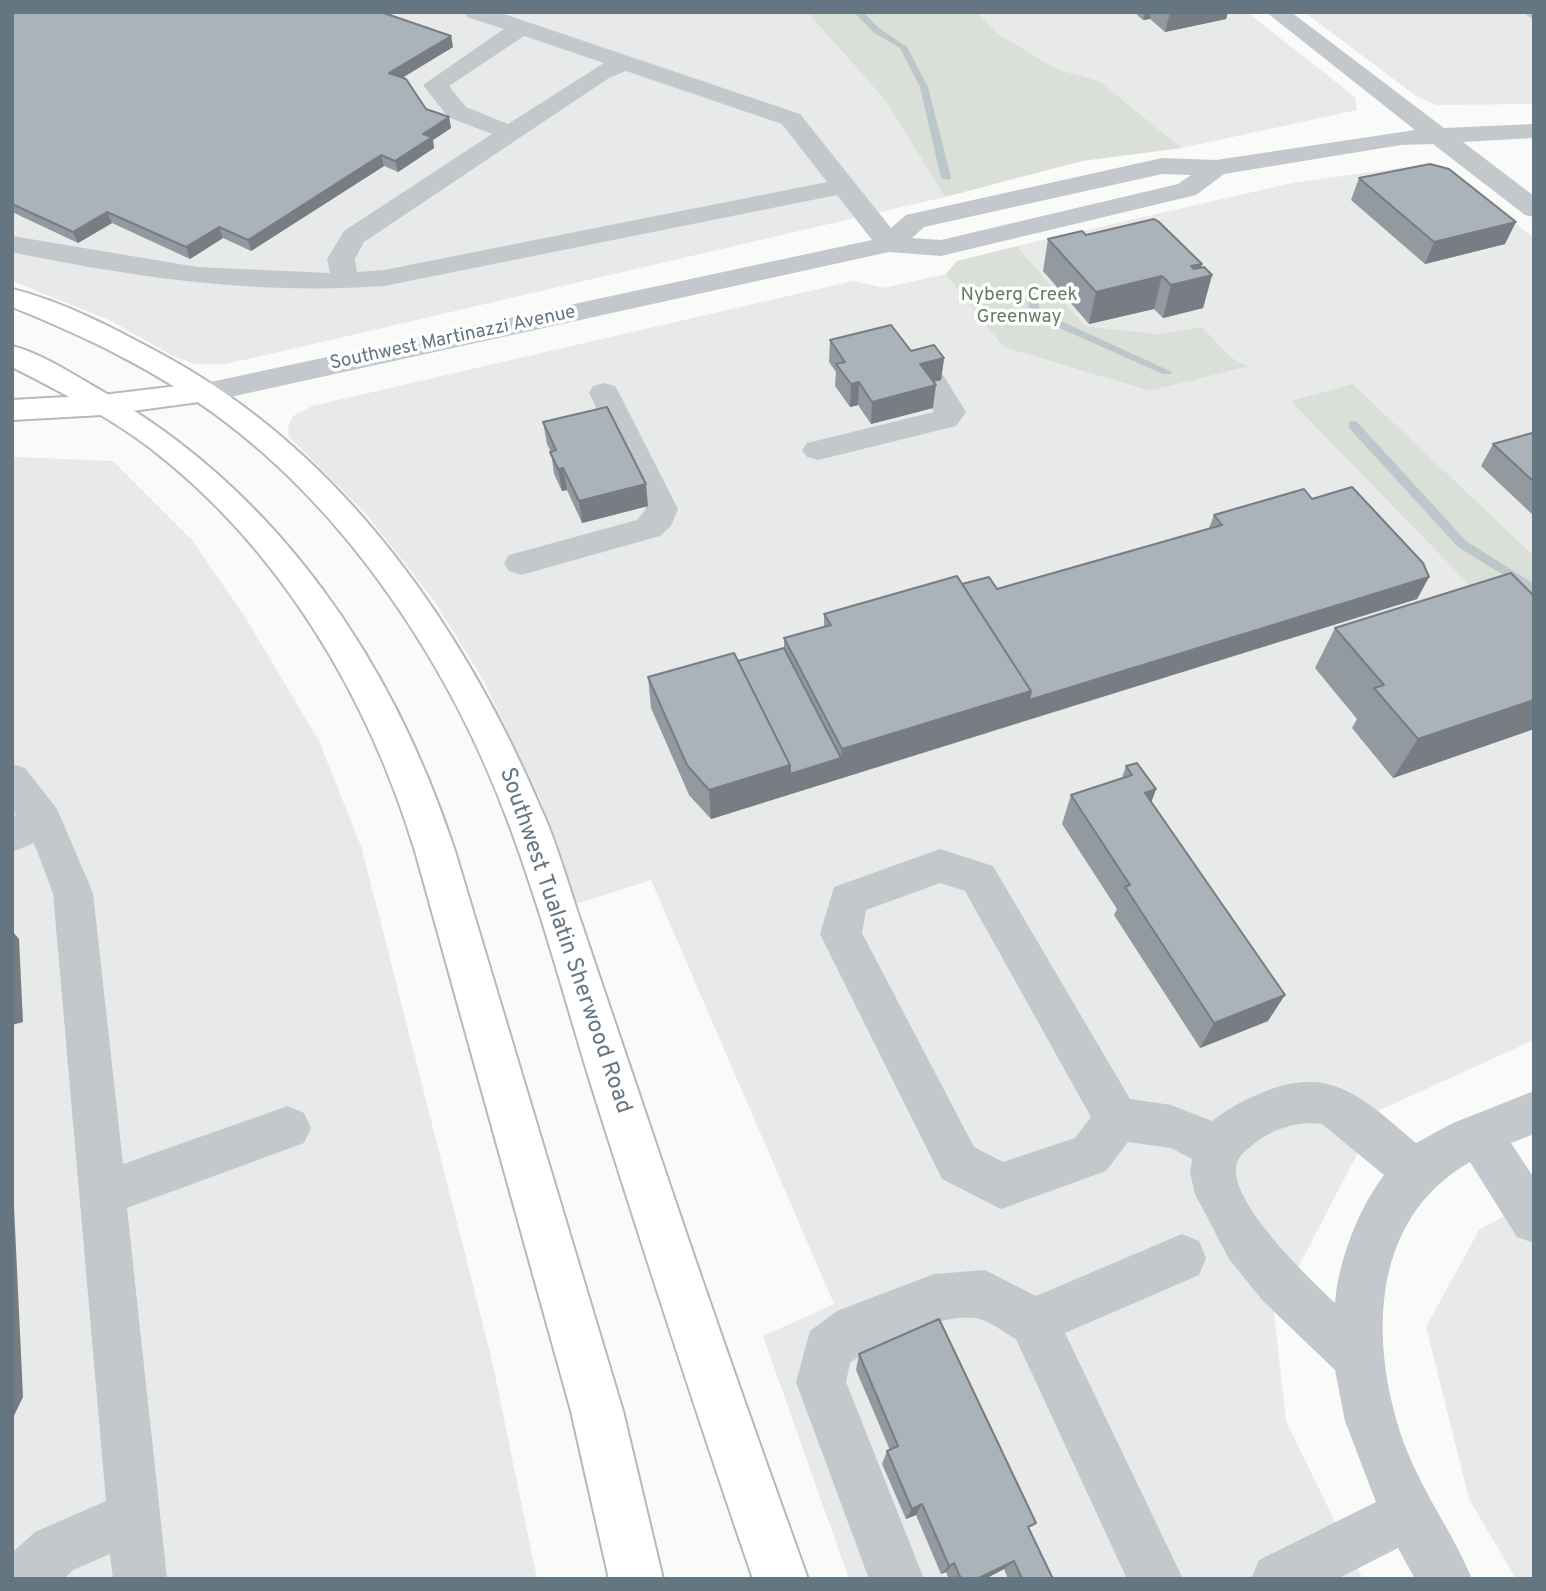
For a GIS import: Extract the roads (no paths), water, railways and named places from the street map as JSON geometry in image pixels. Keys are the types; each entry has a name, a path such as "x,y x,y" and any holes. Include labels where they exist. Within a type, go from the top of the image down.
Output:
{"main road":[{"name":"Southwest Tualatin Sherwood Road","path":"12,297 88,328 203,393 253,428 351,522 415,609 498,750 528,823 706,1368 781,1579"},
{"path":"12,355 160,441 231,503 276,551 365,686 406,766 439,865 597,1410 636,1579"},
{"name":"Southwest Martinazzi Avenue","path":"12,410 102,405 203,393"}],"street":[{"path":"475,12 792,118 890,244"},
{"path":"1277,12 1534,209"},
{"path":"510,133 457,112 435,85 521,28"},
{"path":"345,282 341,258 353,237 601,73 625,63"},
{"name":"Southwest Martinazzi Avenue","path":"203,393 890,244 941,248 1187,190 1216,167 1401,138 1534,131"},
{"path":"12,244 131,269 218,280 345,282 384,278 843,186"},
{"path":"818,450 946,419 951,412 923,371"},
{"path":"521,563 648,528 659,518 662,509 604,393"},
{"path":"12,779 28,828 65,862 73,893 140,1579"},
{"path":"940,866 979,878 1117,1120 1090,1154 1001,1186 958,1163 841,933 848,900 940,866"},
{"path":"1357,1357 1288,1292 1246,1241 1219,1196 1213,1166 1219,1150 1232,1134 1248,1122 1281,1105 1304,1100 1332,1105 1417,1173"},
{"path":"1445,1579 1408,1515 1374,1434 1357,1357 1357,1319 1370,1255 1392,1203 1417,1173 1433,1158 1534,1112"},
{"path":"1117,1120 1152,1121 1177,1127 1219,1150"},
{"path":"102,1194 288,1128"},
{"path":"1479,1135 1534,1220"},
{"path":"1032,1322 1182,1258"},
{"path":"897,1579 821,1382 828,1349 855,1329 934,1298 985,1294 1032,1322 1156,1579"},
{"path":"1278,1579 1408,1515"},
{"path":"24,1579 54,1551 134,1516"}],"waterway":[{"path":"858,12 877,31 903,47 924,87 946,178"},
{"path":"1032,291 1034,308 1059,324 1167,372"},
{"path":"1353,425 1462,544 1534,590"}],"park label":[{"name":"Nyberg Creek Greenway","path":"1019,307"}]}
